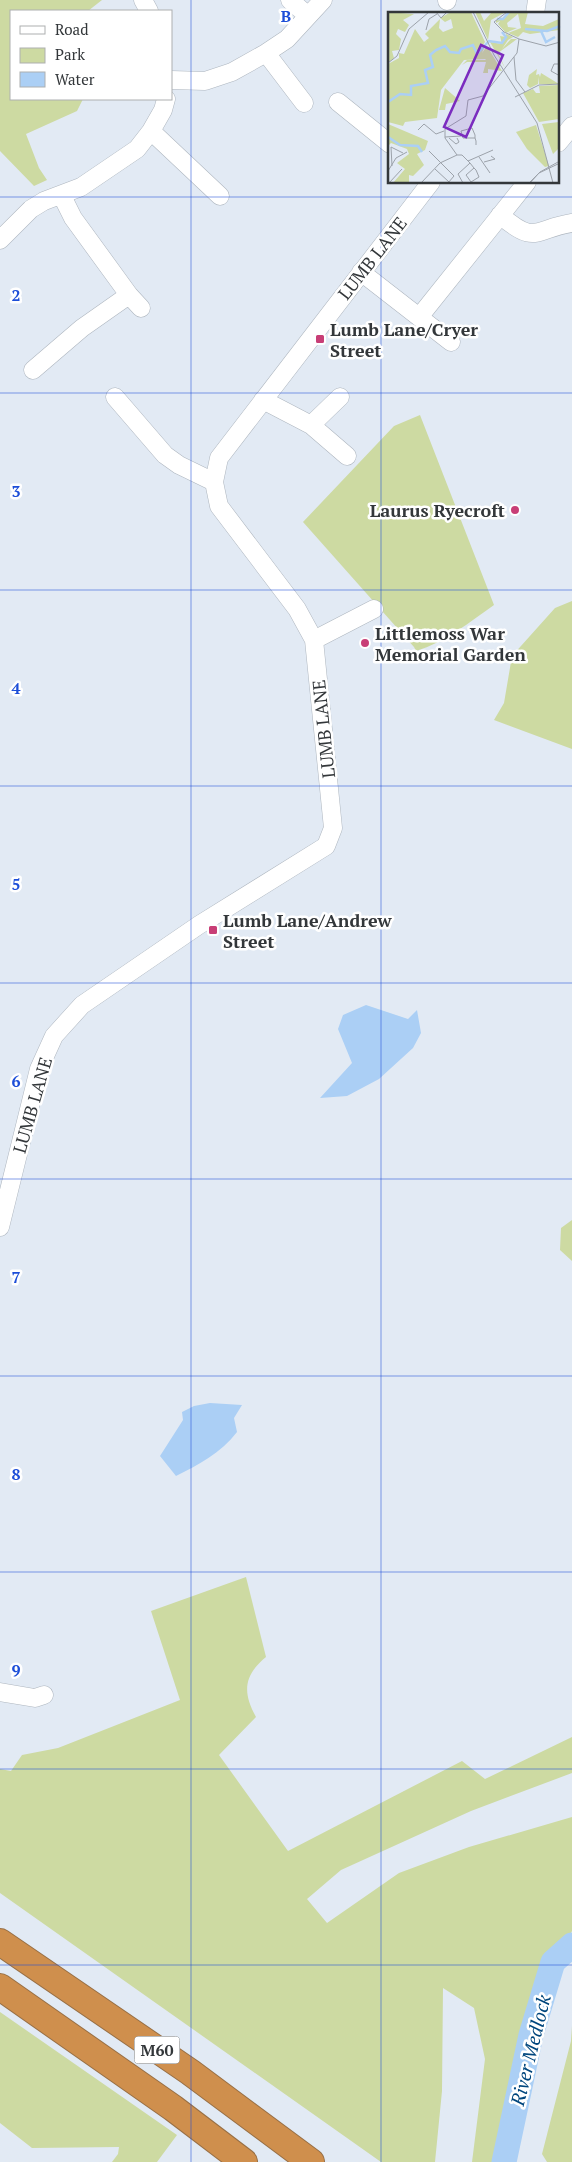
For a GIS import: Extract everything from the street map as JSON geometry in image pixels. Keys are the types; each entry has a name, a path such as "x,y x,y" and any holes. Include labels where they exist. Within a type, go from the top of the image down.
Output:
{"highway":[{"name":"M60","path":"0,1942 190,2072 311,2162"},
{"name":"M60","path":"0,1987 173,2108 244,2162"}],"street":[{"path":"290,0 308,16"},
{"path":"172,80 205,81 218,78 266,53 287,38 323,0"},
{"path":"266,53 304,103"},
{"path":"0,240 31,209 44,201 62,196 82,187 137,148 152,131 163,110 166,100"},
{"path":"338,102 388,142"},
{"path":"560,141 572,126"},
{"path":"152,131 220,196"},
{"name":"LUMB LANE","path":"0,1227 39,1069 54,1036 82,1005 199,925 326,846 329,841 333,828 314,640 297,609 219,506 214,482 219,458 429,184"},
{"path":"420,316 524,184"},
{"path":"62,196 73,218 128,295 141,308"},
{"path":"500,215 512,225 529,234 546,232 572,223"},
{"path":"361,272 451,342"},
{"path":"33,370 82,328 128,295"},
{"path":"311,425 340,396"},
{"path":"115,397 165,455 179,465 214,482"},
{"path":"264,400 311,425 347,456"},
{"path":"314,640 374,609"},
{"path":"0,1692 35,1698 44,1695"}],"green space":[{"path":"0,0 102,0 89,10 10,10 10,100 82,100 77,111 26,134 39,168 47,180 34,186 0,151"},
{"path":"420,415 494,605 447,637 416,651 303,522 394,426"},
{"path":"572,601 572,749 494,720 504,703 512,656 555,608"},
{"path":"572,1220 572,1261 560,1250 561,1228"},
{"path":"246,1577 266,1657 253,1670 247,1684 249,1700 256,1717 219,1755 288,1851 462,1761 485,1779 572,1737 572,1773 471,1811 341,1870 307,1899 327,1923 399,1873 469,1847 572,1817 572,1931 566,1942 546,1960 514,2071 492,2162 472,2162 485,2059 474,2008 443,1988 442,2091 435,2162 381,2162 0,1893 0,1769 11,1771 22,1755 58,1748 180,1700 151,1611"},
{"path":"0,2012 177,2135 157,2162 112,2162 118,2154 119,2147 32,2148 0,2123"},
{"path":"572,2026 572,2162 547,2162 542,2154 571,2041"}],"water":[{"path":"366,1005 408,1019 417,1010 421,1033 413,1048 379,1079 347,1096 320,1098 352,1063 338,1029 343,1015"},
{"path":"210,1403 242,1405 234,1418 237,1432 224,1446 201,1463 176,1476 160,1456 183,1420 182,1412 194,1406"}],"waterway":[{"name":"River Medlock","path":"504,2162 531,2035 553,1962 572,1945"}],"place":[{"name":"Lumb Lane/Cryer Street","path":"320,339"},
{"name":"Laurus Ryecroft","path":"515,510"},
{"name":"Littlemoss War Memorial Garden","path":"365,643"},
{"name":"Lumb Lane/Andrew Street","path":"213,930"}]}
